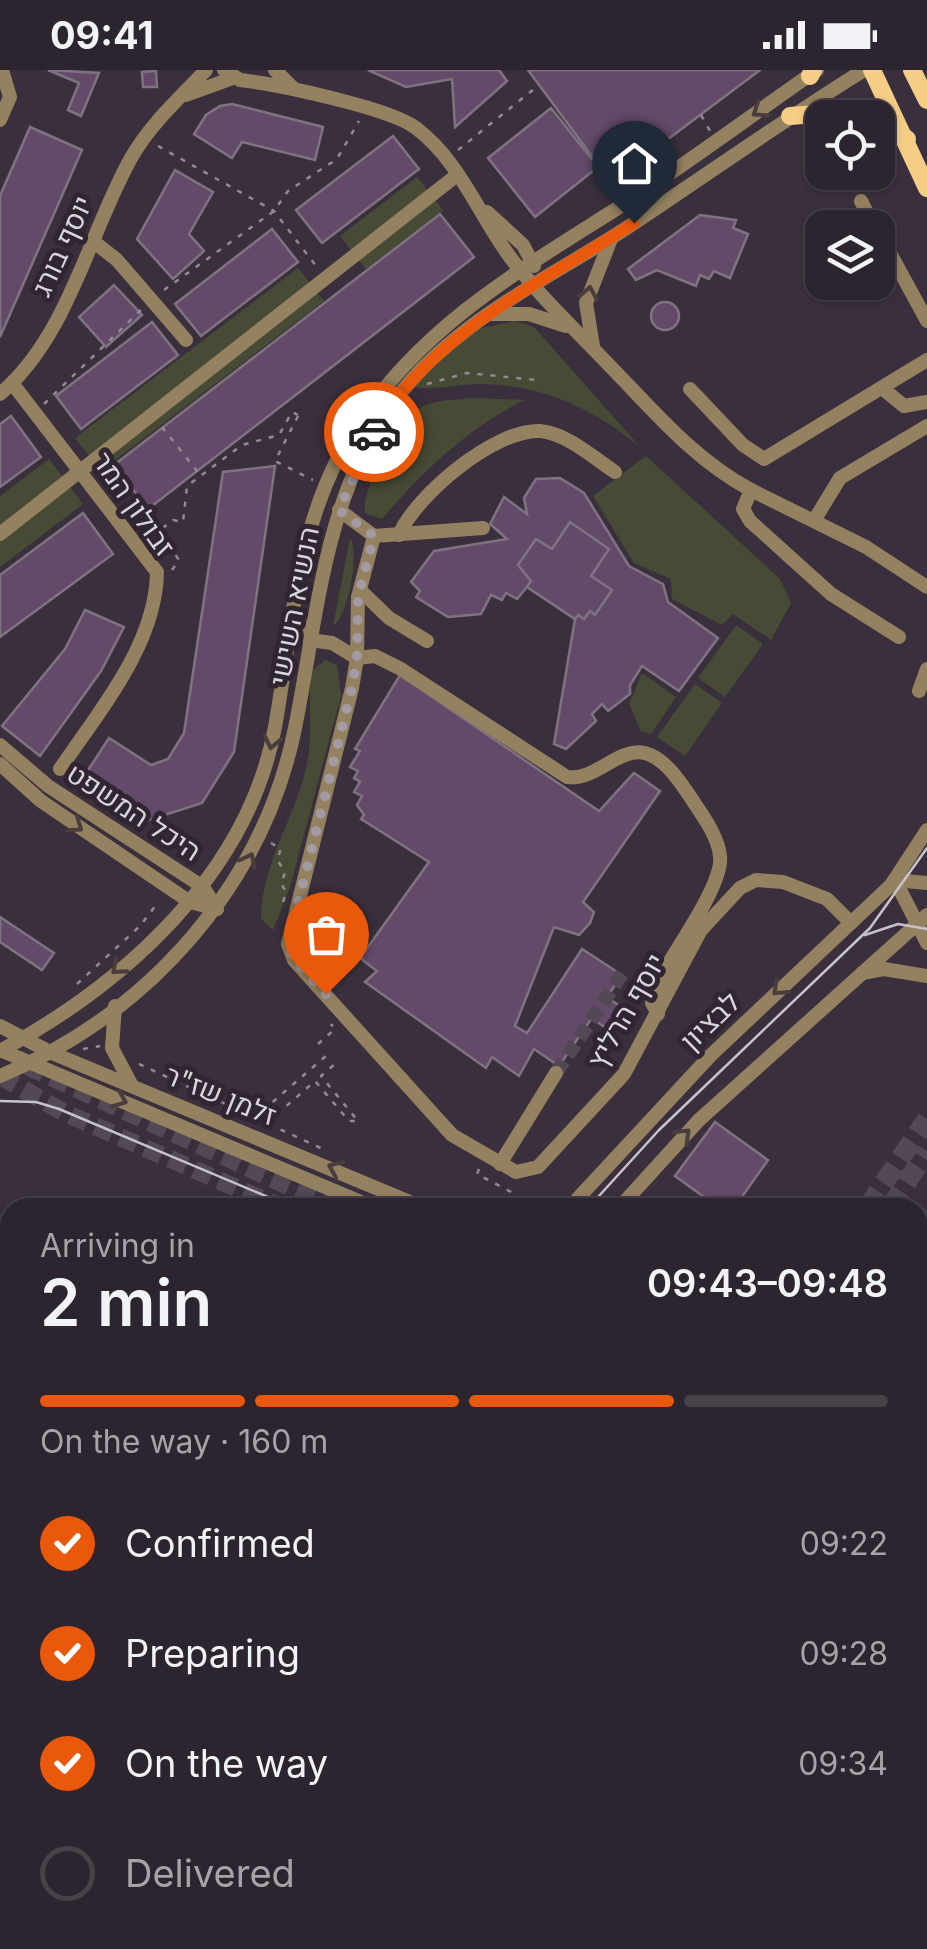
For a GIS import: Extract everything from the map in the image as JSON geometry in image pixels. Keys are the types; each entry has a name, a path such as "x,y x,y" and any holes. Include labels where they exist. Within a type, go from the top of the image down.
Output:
{"main road":[{"path":"872,70 927,188"},
{"path":"912,70 926,97"},
{"path":"924,70 926,97"},
{"path":"790,116 805,115"},
{"path":"895,134 906,140"}],"street":[{"path":"0,120 10,97 2,70"},
{"name":"יוסף בורג","path":"6,388 52,324 144,138 206,70"},
{"path":"272,70 303,94"},
{"name":"יוסף בורג","path":"162,114 187,95 235,76 272,70"},
{"name":"הנשיא השישי","path":"0,1076 52,1053 116,1006 218,909 245,868 281,786 339,510 364,450 406,386 448,344 489,314 864,70"},
{"name":"הנשיא השישי","path":"0,1051 80,1000 190,902 240,832 263,775 309,528 323,486 356,427 412,354 462,310 520,269 814,72"},
{"path":"235,76 368,107 414,126 446,160 534,287 689,447 722,475 815,519 927,587"},
{"path":"0,534 457,175"},
{"path":"476,202 534,260 534,287"},
{"path":"861,202 865,210"},
{"path":"596,351 587,326 586,303 612,237"},
{"path":"93,241 186,340"},
{"path":"895,264 927,322"},
{"path":"489,314 529,314 570,327"},
{"path":"690,388 743,445 764,458 927,360"},
{"name":"זבולון המר","path":"6,388 35,412 156,572 156,594 143,634 116,684 60,769"},
{"path":"882,388 904,406 927,402"},
{"path":"815,519 840,478 927,426"},
{"path":"399,534 404,523 454,470 520,435 543,431 563,438 615,472"},
{"path":"751,490 743,508 750,521 832,594 899,637"},
{"path":"339,510 374,536 483,528"},
{"path":"374,536 360,590 357,658 288,944 294,960 452,1135 500,1164 556,1073"},
{"path":"360,590 390,618 427,640"},
{"path":"292,610 310,640 332,644 357,658 375,656 401,668 567,777 592,775 633,753 652,756 679,780 715,840 721,858 714,882 656,985 652,1003 658,1014"},
{"path":"332,644 358,624 390,618"},
{"path":"918,690 927,669"},
{"name":"היכל המשפט","path":"0,746 48,786 203,887 218,909"},
{"name":"היכל המשפט","path":"0,764 41,801 190,902 218,909"},
{"name":"לבציון","path":"578,1198 711,1055 896,880 927,830"},
{"name":"יוסף הרליץ","path":"500,1164 516,1172 538,1166 624,1074 701,930 748,883 773,880 821,896 851,923"},
{"path":"896,880 927,884"},
{"path":"896,880 922,920 927,943"},
{"path":"628,1198 699,1120 922,920"},
{"path":"861,973 884,969 927,976"},
{"path":"116,1006 112,1048 132,1085"},
{"name":"זלמן שז\"ר","path":"0,1026 52,1053 418,1198"},
{"name":"זלמן שז\"ר","path":"0,1051 351,1198"}],"path":[{"path":"446,160 539,85"},
{"path":"35,412 151,300 274,210 288,191 337,159 368,107"},
{"path":"701,115 715,141"},
{"path":"144,138 274,210 326,278"},
{"path":"406,386 431,384 467,372 537,380"},
{"path":"171,571 178,560 158,530 174,520 183,522 187,486 242,444 264,442 279,435 292,412 298,414 276,461 323,486"},
{"path":"152,414 201,476"},
{"path":"281,848 277,860 286,873 282,902 298,911"},
{"path":"67,992 140,926 169,888"},
{"path":"318,1044 335,1028 328,1021"},
{"path":"241,1130 328,1055"},
{"path":"133,1061 330,1152"},
{"path":"266,1123 316,1081 348,1121 358,1121 321,1076 335,1064"},
{"path":"477,1174 514,1194 512,1198"}],"green space":[{"path":"417,177 443,210 366,269 340,236"},
{"path":"298,268 324,301 101,471 75,438"},
{"path":"515,321 534,327 640,447 584,410 543,393 499,385 413,387 473,330"},
{"path":"473,398 524,400 483,424 447,452 382,519 365,513 375,473 410,417 431,403"},
{"path":"646,456 780,579 791,603 771,640 733,614 722,625 672,599 671,579 634,563 593,496"},
{"path":"49,459 83,504 0,567 0,496"},
{"path":"350,538 354,557 351,584 333,626"},
{"path":"736,625 763,644 725,697 698,678"},
{"path":"326,660 337,665 341,696 290,887 273,930 261,919 263,898 307,764 311,671"},
{"path":"642,673 676,697 651,734 641,731 629,704"},
{"path":"695,684 722,703 685,756 657,737"}],"building":[{"path":"48,70 99,73 81,116 68,110 79,83"},
{"path":"368,70 499,70 507,81 455,127 452,79 406,87"},
{"path":"528,70 760,70 611,182"},
{"path":"156,71 157,87 143,87 142,72"},
{"path":"232,104 323,127 315,160 242,142 232,158 194,134 206,115"},
{"path":"551,108 598,167 535,217 488,158"},
{"path":"30,127 82,150 0,337 0,196"},
{"path":"393,136 419,169 322,243 296,210"},
{"path":"175,170 213,192 189,234 204,251 173,279 137,239"},
{"path":"440,214 474,257 148,509 114,465"},
{"path":"700,215 736,220 733,228 748,234 730,278 714,271 709,279 700,275 696,286 657,270 636,280 628,269"},
{"path":"272,229 298,262 201,336 175,304"},
{"path":"114,285 142,315 106,347 79,317"},
{"path":"665,302 675,306 679,316 675,326 665,330 655,326 651,316 655,306"},
{"path":"152,322 178,355 81,429 56,396"},
{"path":"11,416 41,457 0,487 0,424"},
{"path":"275,466 234,752 202,803 143,822 81,781 109,738 151,765 168,759 184,733 223,472"},
{"path":"560,478 584,493 629,566 663,584 668,602 718,638 679,691 642,666 630,685 630,694 608,711 602,704 592,714 596,721 566,749 554,744 575,619 527,587 517,599 506,593 502,600 491,595 481,614 448,617 416,597 420,591 411,582 434,551 507,539 490,524 504,497 527,514 524,498 536,479"},
{"path":"83,513 113,554 0,637 0,575"},
{"path":"570,522 609,549 591,576 612,590 595,615 590,611 584,619 578,615 575,619 527,587 531,581 518,565 536,539 552,549"},
{"path":"85,610 124,627 101,671 40,756 2,726 65,649"},
{"path":"400,675 599,811 634,773 660,791 583,902 594,912 590,923 579,935 554,927 515,1026 527,1033 582,949 622,975 607,997 625,1010 610,1031 592,1018 559,1066 534,1049 519,1076 492,1057 486,1068 365,982 377,971 360,958 429,862 361,819 364,815 357,805 362,796 354,792 360,782 354,778 358,771 350,767 360,751 355,749"},
{"path":"0,917 54,953 42,970 0,942"},
{"path":"715,1122 768,1160 741,1198 705,1198 675,1176"}],"tunnel":[{"path":"556,1073 624,971"},
{"path":"27,1066 314,1198"},
{"path":"0,1076 63,1112 259,1198"},
{"path":"874,1198 927,1119"},
{"path":"896,1198 927,1151"}],"tram line":[{"path":"597,1198 659,1130 870,928 927,848"},
{"path":"865,935 898,924 927,929"},
{"path":"0,1101 36,1102 59,1109 270,1198"}],"way so far":[{"path":"326,994 294,960 288,944 352,688 357,658 358,597 374,536 339,510 374,432"}],"route":[{"path":"374,432 417,372 448,344 634,223"}]}
